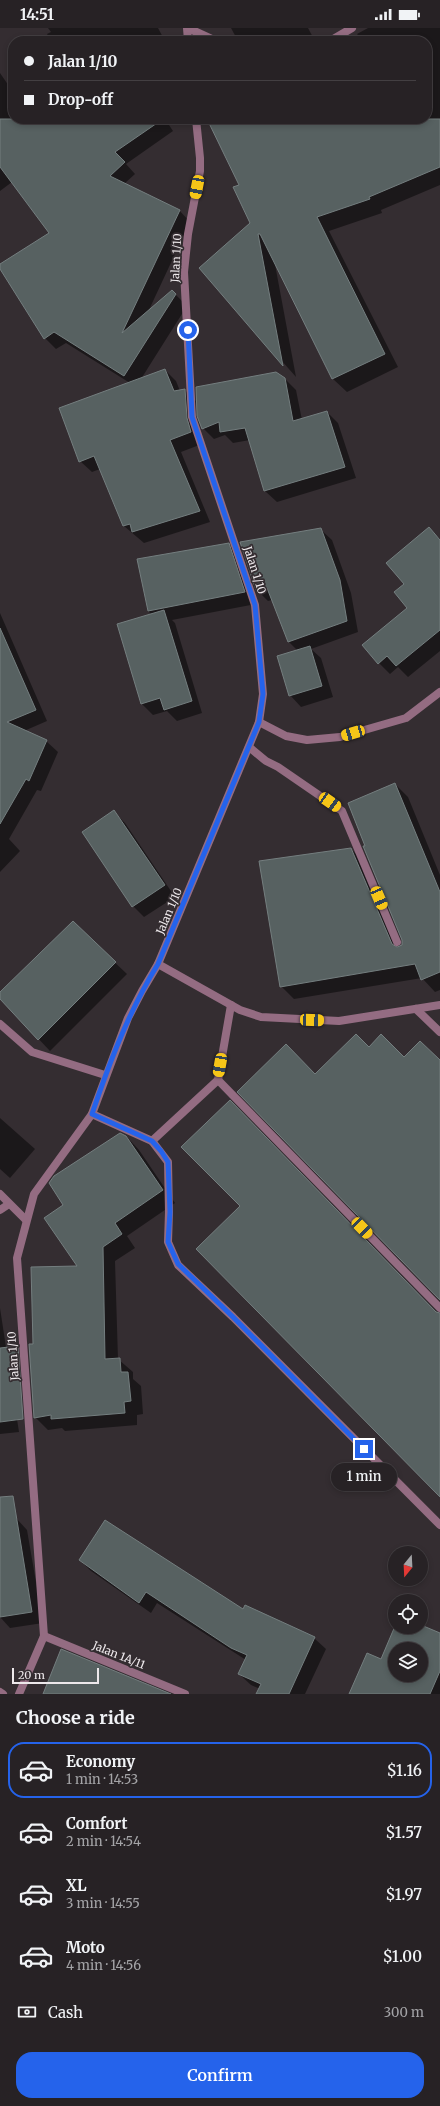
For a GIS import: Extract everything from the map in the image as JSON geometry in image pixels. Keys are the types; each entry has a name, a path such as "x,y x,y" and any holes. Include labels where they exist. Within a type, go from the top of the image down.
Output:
{"street":[{"path":"188,28 205,36"},
{"path":"338,36 352,28"},
{"name":"Jalan 1/10","path":"19,1694 44,1636 17,1258 26,1220 34,1194 92,1114 105,1075 128,1018 142,990 158,964 249,747 259,722 263,694 255,605 192,417 184,272 188,234 200,172 197,124"},
{"path":"259,722 286,736 307,740 340,737 406,718 440,692"},
{"path":"249,747 266,761 278,767 342,811 397,942"},
{"path":"158,964 250,1015 261,1017 339,1021 440,1005"},
{"path":"152,1141 218,1080 231,1005"},
{"path":"416,1009 440,1032"},
{"path":"0,1024 32,1052 105,1075"},
{"path":"218,1080 440,1308"},
{"path":"92,1114 152,1141 168,1162 170,1212 168,1242 178,1264 233,1317 440,1525"},
{"path":"0,1194 26,1220"},
{"path":"0,1210 9,1204"},
{"name":"Jalan 1A/11","path":"44,1636 185,1694"}],"building":[{"path":"0,119 8,119 8,124 156,124 115,152 125,162 110,176 180,210 122,333 172,290 176,294 124,376 54,332 44,339 0,269 0,264 49,233 0,167"},
{"path":"432,119 440,119 440,167 369,197 370,199 317,217 385,354 332,379 260,234 258,234 283,366 199,268 250,223 233,187 239,185 209,124 432,124"},
{"path":"165,369 174,391 185,389 187,418 191,432 170,440 200,511 132,532 130,524 123,526 94,456 79,462 59,408"},
{"path":"276,372 285,378 293,421 327,411 345,467 264,491 245,428 220,432 219,422 202,429 197,416 196,387"},
{"path":"429,527 440,540 440,630 396,666 387,656 378,664 362,645 407,608 394,592 404,584 386,563"},
{"path":"321,528 340,580 347,621 288,642 267,588 256,590 240,542"},
{"path":"229,543 245,592 148,611 137,559"},
{"path":"164,610 192,701 164,710 160,698 141,704 117,624"},
{"path":"0,628 36,710 7,722 47,740 29,781 26,779 0,824"},
{"path":"310,646 322,686 289,696 277,656"},
{"path":"395,783 440,892 440,972 421,980 415,964 280,987 259,861 351,848 392,944 397,947 402,945 402,940 363,846 365,846 348,803"},
{"path":"114,810 165,885 132,907 82,832"},
{"path":"73,921 116,962 38,1040 0,999 0,992"},
{"path":"356,1034 369,1047 381,1034 404,1057 420,1041 440,1060 440,1300 237,1092 286,1044 315,1074"},
{"path":"230,1100 436,1312 440,1313 440,1497 196,1249 240,1206 181,1147"},
{"path":"120,1133 126,1136 163,1190 115,1223 122,1234 103,1247 105,1359 120,1358 121,1372 128,1372 131,1401 124,1402 125,1413 51,1419 51,1415 34,1418 29,1344 33,1344 31,1267 77,1266 44,1218 63,1205 49,1183 54,1176"},
{"path":"18,1346 23,1419 0,1422 0,1348"},
{"path":"13,1496 32,1612 0,1617 0,1497"},
{"path":"105,1520 243,1609 245,1605 315,1637 289,1694 256,1694 261,1684 238,1674 247,1655 231,1648 146,1592 139,1603 79,1560"},
{"path":"428,1628 440,1633 440,1671 430,1694 349,1694 367,1653 381,1659 388,1642 388,1682 428,1682 428,1642 388,1642 392,1634 428,1634"},
{"path":"61,1649 171,1694 43,1694"}],"route":[{"path":"188,330 192,417 255,605 263,694 259,722 158,964 142,990 128,1018 105,1075 92,1114 152,1141 161,1151 168,1162 170,1212 168,1242 178,1264 233,1317 364,1449"}]}
